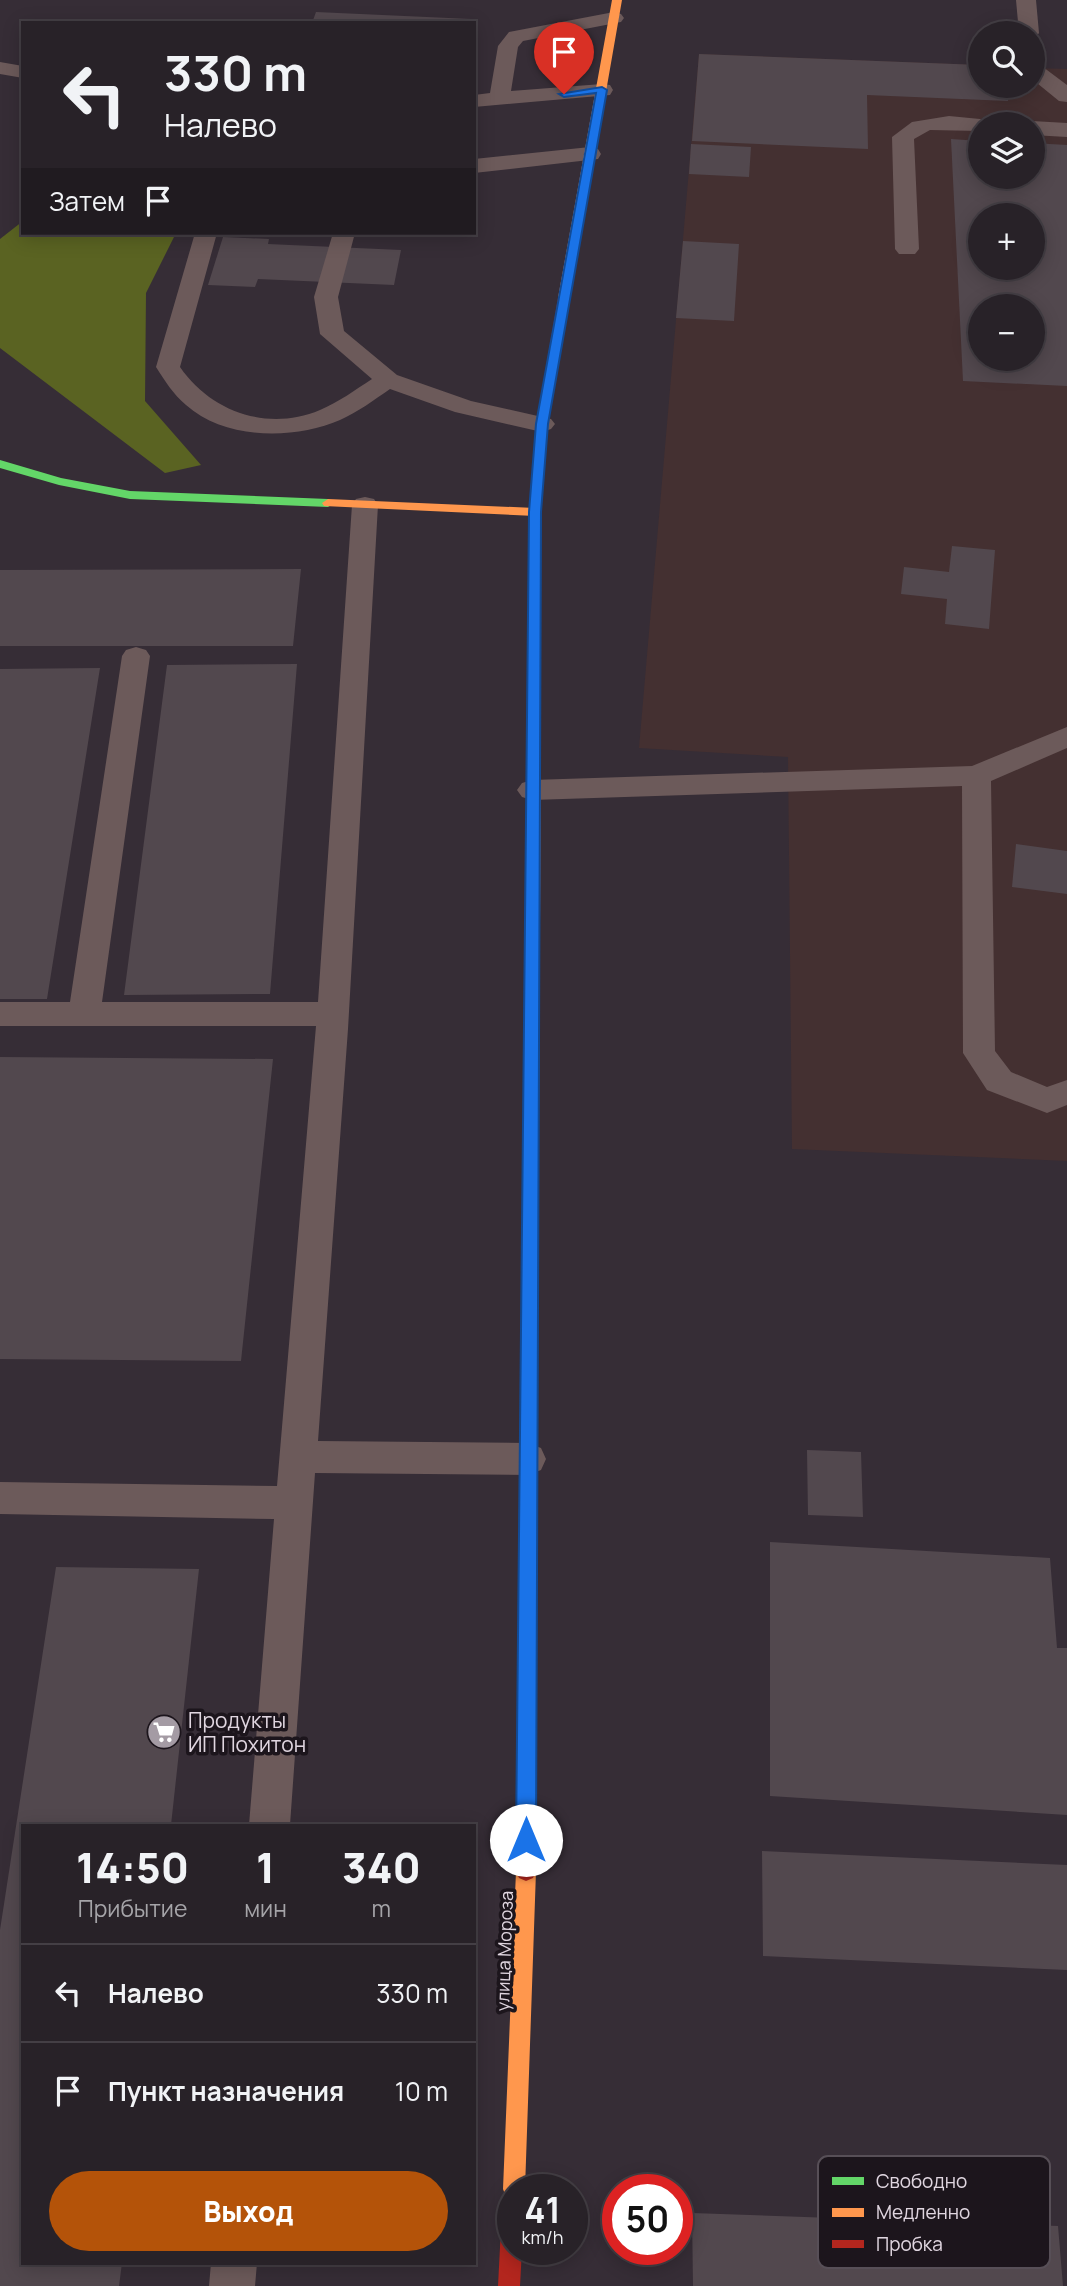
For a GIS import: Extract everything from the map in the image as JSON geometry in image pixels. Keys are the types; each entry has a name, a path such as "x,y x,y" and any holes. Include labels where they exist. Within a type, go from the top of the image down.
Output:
{"main road":[{"path":"616,9 634,6"},
{"name":"улица Мороза","path":"515,2174 526,1895 535,512 542,424 616,9"},
{"path":"0,464 59,481 131,495 535,512"},
{"path":"509,2286 510,2265"}],"lane":[{"path":"1026,0 1028,21"},
{"path":"499,100 508,46 516,36 616,9"},
{"path":"0,68 21,72"},
{"path":"1045,78 1067,96"},
{"path":"476,101 602,90"},
{"path":"907,249 903,137 914,126 932,123 968,124"},
{"path":"1045,129 1067,130"},
{"path":"476,166 590,153"},
{"path":"205,235 168,367 177,384 215,416 243,425 289,425 324,417 387,380"},
{"path":"343,235 326,297 332,334 387,380 464,407 542,424"},
{"path":"269,1824 333,1014 365,505"},
{"path":"84,1014 136,656"},
{"path":"532,790 976,775 1067,737"},
{"path":"976,775 979,831 979,1053 999,1081 1046,1100 1067,1092"},
{"path":"0,1014 333,1014"},
{"path":"298,1457 528,1459"},
{"path":"0,1498 294,1503"},
{"path":"232,2286 234,2265"}],"shaded area":[{"path":"699,54 968,65 968,98 1045,98 1045,68 1067,69 1067,1161 792,1149 788,757 639,748"}],"green space":[{"path":"21,223 21,235 175,235 146,293 145,401 201,465 165,473 0,348 0,239"}],"building":[{"path":"316,12 471,19 470,21 313,21"},
{"path":"699,54 968,65 968,98 1008,98 1008,101 867,95 868,149 692,141"},
{"path":"951,139 968,140 968,189 1045,189 1045,144 1067,145 1067,386 963,381"},
{"path":"691,144 751,147 749,177 689,174"},
{"path":"223,237 269,239 268,244 401,250 394,285 258,279 255,287 208,285"},
{"path":"683,241 739,244 734,321 676,318"},
{"path":"952,546 995,550 989,629 945,624 947,599 901,594 904,567 949,572"},
{"path":"301,569 293,646 0,646 0,570"},
{"path":"297,664 270,994 124,995 167,665"},
{"path":"100,668 47,999 0,999 0,669"},
{"path":"1016,844 1067,851 1067,894 1012,887"},
{"path":"0,1057 273,1059 241,1361 0,1359"},
{"path":"807,1450 861,1452 863,1517 808,1515"},
{"path":"770,1542 1050,1558 1057,1648 1067,1648 1067,1815 770,1796"},
{"path":"56,1567 199,1569 171,1824 21,1824 21,2265 122,2265 119,2286 0,2286 0,1930"},
{"path":"762,1851 1067,1865 1067,1970 763,1956"},
{"path":"693,2213 818,2217 818,2268 1050,2268 1050,2226 1058,2226 1063,2286 693,2286"}],"traffic: fast":[{"path":"0,464 59,481 130,495 328,503"}],"traffic: slow":[{"path":"564,298 617,0"},
{"path":"328,503 535,512"},
{"path":"530,1301 534,734"},
{"path":"515,2174 526,1871"}],"traffic: jam":[{"path":"534,734 535,512 542,424 564,298"},
{"path":"526,1871 530,1301"},
{"path":"509,2286 510,2265"}],"place":[{"name":"Продукты ИП Похитон","path":"164,1732"}],"route":[{"path":"526,1840 535,512 542,424 602,90 564,94"}]}
